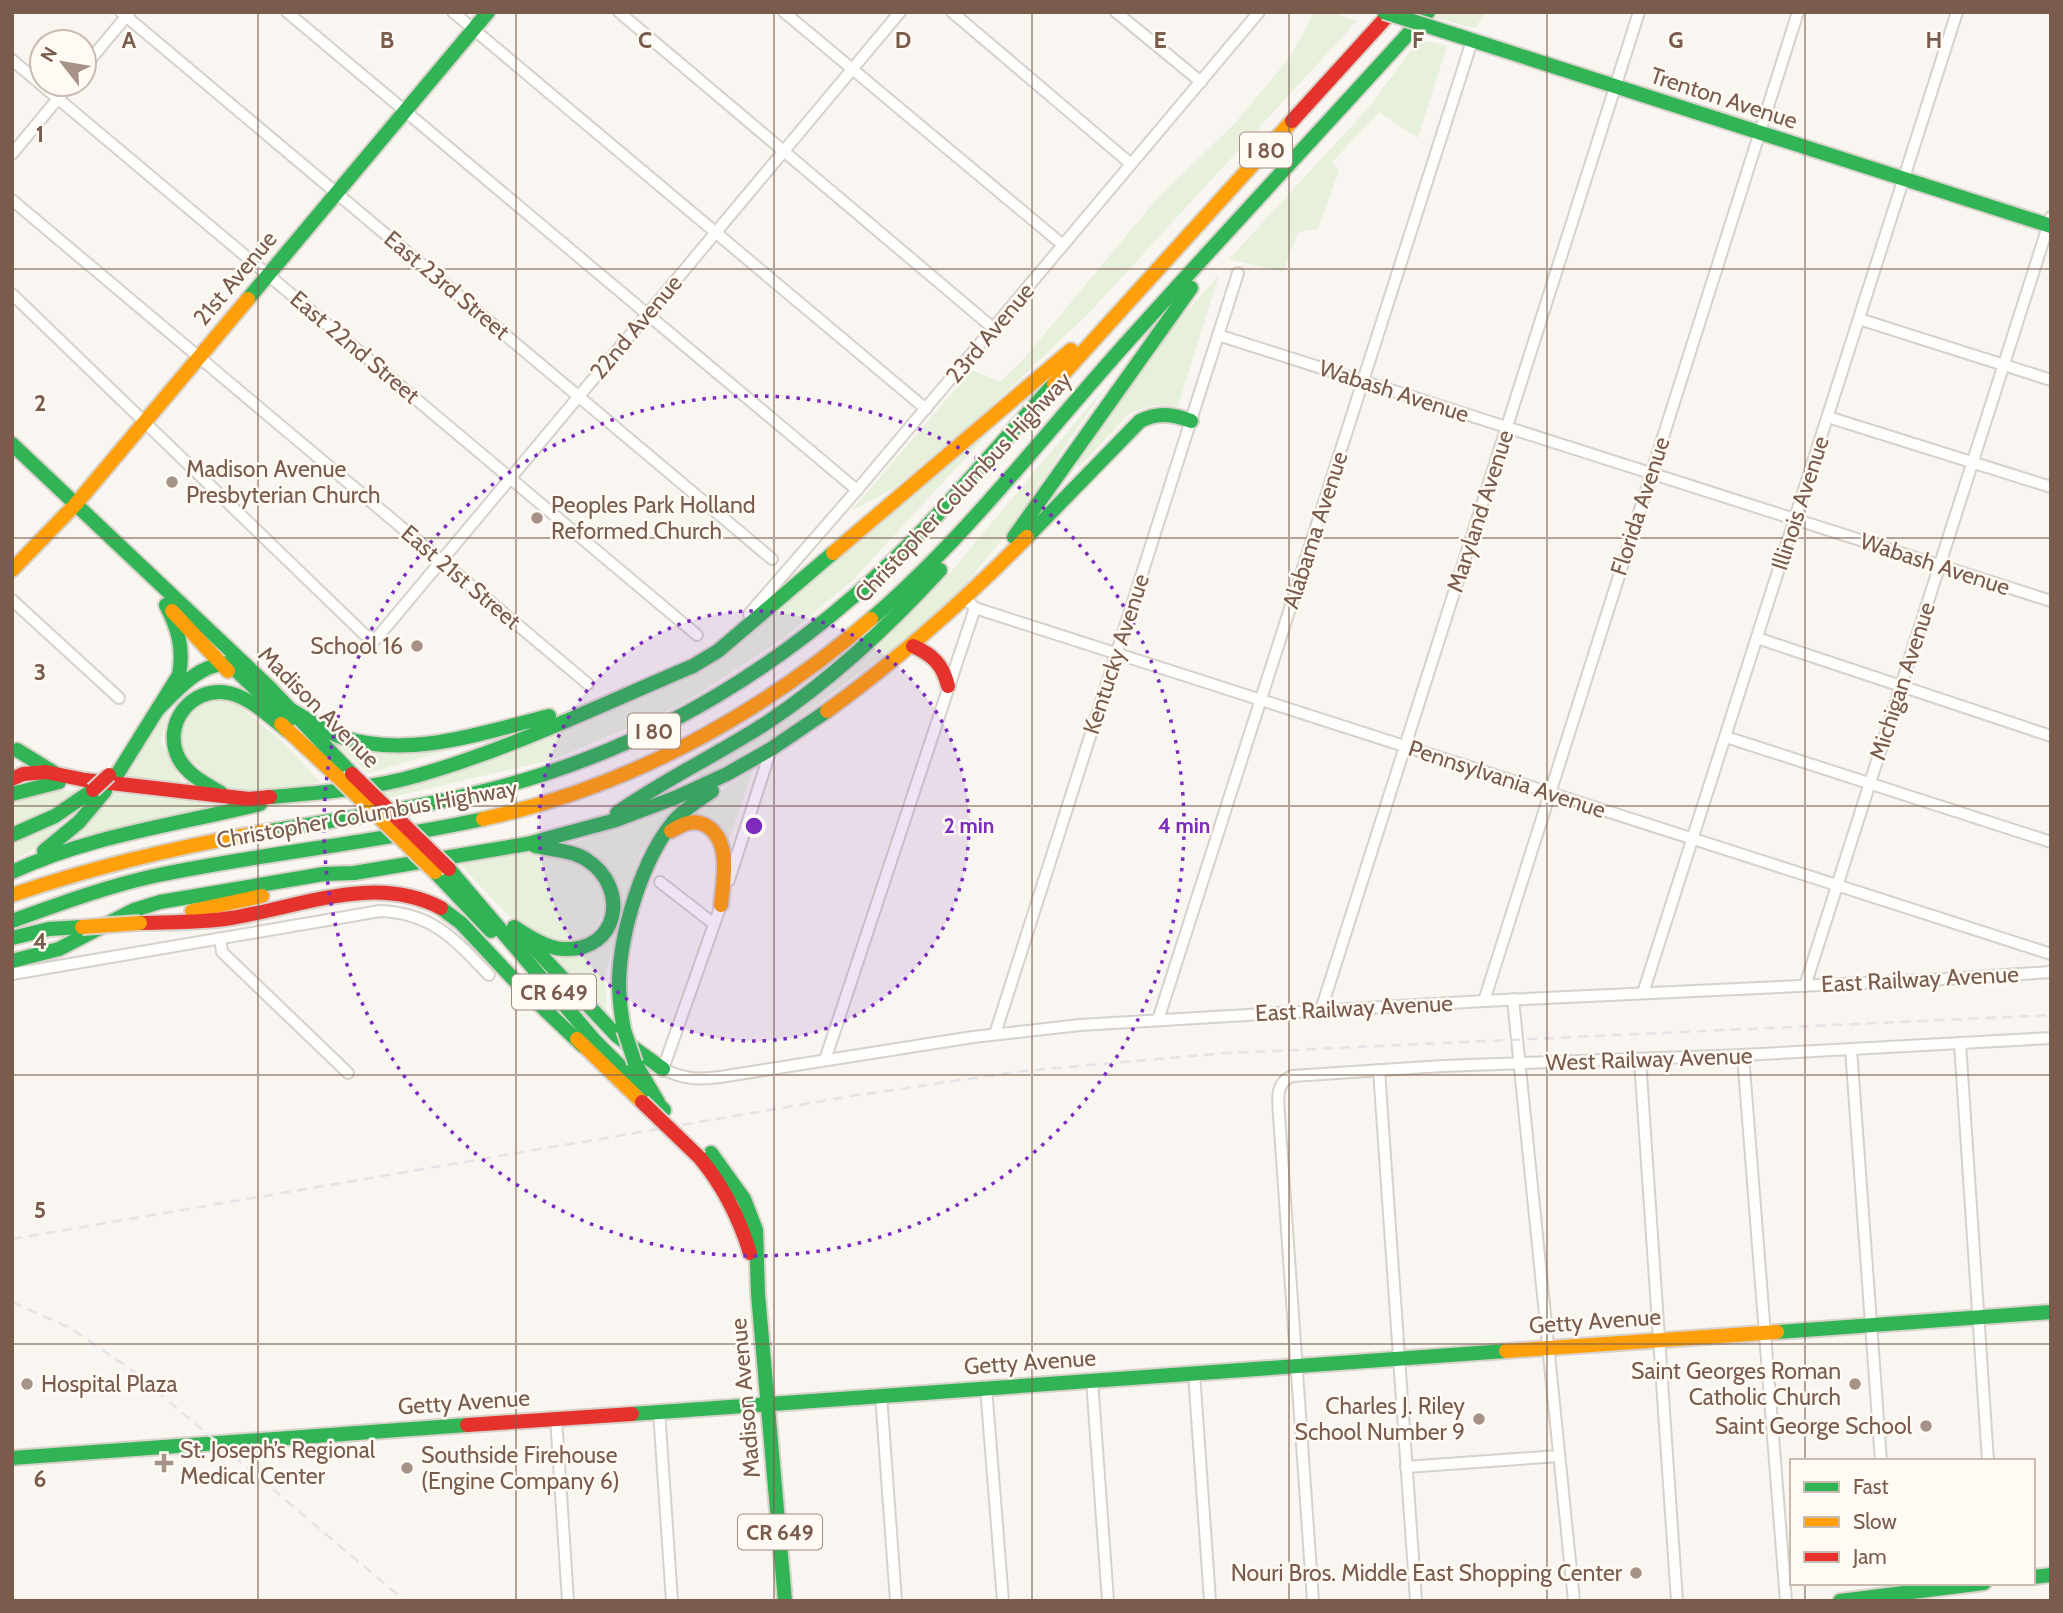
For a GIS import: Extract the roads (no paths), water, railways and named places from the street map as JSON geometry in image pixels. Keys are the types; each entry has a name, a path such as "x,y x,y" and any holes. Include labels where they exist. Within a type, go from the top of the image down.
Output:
{"main road":[{"name":"21st Avenue","path":"12,570 75,505 488,12"},
{"name":"Trenton Avenue","path":"1384,12 1904,180 2050,222"},
{"name":"Christopher Columbus Highway","path":"12,895 72,873 133,857 450,799 517,783 610,751 689,713 781,656 862,590 910,543 1391,12"},
{"name":"Christopher Columbus Highway","path":"12,921 60,902 153,877 417,832 520,811 612,780 701,738 794,681 886,607 977,512 1121,349 1428,12"},
{"path":"12,961 59,949 134,910 160,902 527,844 602,824 677,797 771,749 829,710 971,603 1113,395 1236,225"},
{"path":"12,794 37,786 94,787 225,795 249,799 330,792 417,776 488,752 693,666 718,651 943,461 1142,287"},
{"path":"602,824 641,795 741,740 791,708 865,649 904,611 1107,379 1121,349"},
{"path":"982,584 1140,421 1154,414 1168,414 1191,421"},
{"name":"Madison Avenue","path":"12,444 293,711 316,735 345,776"},
{"name":"Madison Avenue","path":"111,539 166,605 288,731 345,776 485,909 595,1041 661,1106 705,1155"},
{"path":"12,835 33,828 66,811 112,775 158,709 179,675 182,663 180,637 166,605"},
{"path":"913,646 934,658 944,668 948,686"},
{"path":"158,709 191,678 219,662 228,663 298,728 316,735"},
{"path":"225,795 188,770 175,750 175,724 187,704 201,695 228,692 254,706 288,731"},
{"path":"293,711 331,733 348,739 378,745 411,745 456,738 604,703"},
{"path":"15,748 57,774 94,787"},
{"path":"661,1106 635,1063 624,1030 619,996 623,949 643,877 660,841 682,813 751,760"},
{"path":"12,779 38,772 57,774"},
{"path":"16,870 79,822 94,787"},
{"path":"16,870 92,840 232,812 288,796"},
{"path":"660,841 678,826 687,823 699,822 716,833 723,848 721,905"},
{"path":"442,870 533,939 555,947 582,948 595,943 609,926 614,912 613,890 605,875 595,865 572,853 527,844"},
{"name":"Madison Avenue","path":"442,870 583,1046 642,1102 733,1180 749,1209 756,1230 757,1275 785,1601"},
{"path":"140,923 327,882 354,873"},
{"path":"12,937 50,929 232,918 340,894 391,893 424,898 456,918 529,995 583,1046"},
{"path":"514,927 617,1036 663,1069"},
{"name":"Getty Avenue","path":"12,1458 2051,1312"},
{"path":"1840,1601 1890,1589 1928,1595 1975,1585"}],"street":[{"path":"287,12 857,490"},
{"path":"453,12 926,409"},
{"path":"619,12 993,328"},
{"path":"784,12 1063,245"},
{"name":"22nd Avenue","path":"144,423 370,639 376,639 900,12"},
{"path":"952,12 1131,164"},
{"path":"1116,12 1200,82"},
{"name":"23rd Avenue","path":"718,651 926,409 1259,12"},
{"name":"Maryland Avenue","path":"1321,1010 1639,12"},
{"name":"Florida Avenue","path":"1483,1001 1798,12"},
{"name":"Illinois Avenue","path":"1643,993 1957,12"},
{"path":"98,49 126,14"},
{"name":"East 23rd Street","path":"126,14 772,559"},
{"name":"Alabama Avenue","path":"1158,1020 1363,381 1465,38"},
{"name":"East 22nd Street","path":"12,60 28,73"},
{"path":"12,154 58,98"},
{"name":"East 22nd Street","path":"58,98 697,635"},
{"name":"East 21st Street","path":"12,200 588,684"},
{"name":"Michigan Avenue","path":"1805,986 2050,222"},
{"name":"Kentucky Avenue","path":"995,1034 1238,274"},
{"path":"12,294 144,423"},
{"path":"1859,319 2051,380"},
{"name":"Wabash Avenue","path":"1218,335 2051,601"},
{"path":"1828,417 2051,487"},
{"path":"12,600 119,698"},
{"path":"825,1060 948,686 971,603"},
{"name":"Pennsylvania Avenue","path":"971,603 1117,654 2051,954"},
{"path":"1757,638 2051,736"},
{"path":"1726,737 2051,842"},
{"path":"12,769 18,759 15,748"},
{"path":"663,1069 721,905 771,749"},
{"path":"660,882 713,925"},
{"path":"12,974 369,911 403,913 427,921 446,932 489,975"},
{"path":"220,939 222,952 348,1073"},
{"name":"East Railway Avenue","path":"663,1069 697,1080 995,1034 1080,1025 1513,999 2051,972"},
{"path":"1513,999 1573,1601"},
{"name":"West Railway Avenue","path":"1296,1365 1279,1115 1279,1090 1286,1078 1379,1070 1640,1060 2051,1038"},
{"path":"1960,1043 1988,1459"},
{"path":"1851,1049 1881,1459"},
{"path":"1743,1055 1786,1601"},
{"path":"1640,1060 1677,1601"},
{"path":"1379,1070 1416,1601"},
{"path":"1296,1365 1313,1601"},
{"path":"1194,1373 1210,1601"},
{"path":"1092,1380 1108,1601"},
{"path":"986,1387 1003,1601"},
{"path":"881,1395 896,1601"},
{"path":"659,1411 672,1601"},
{"path":"556,1418 568,1601"},
{"path":"1406,1467 1559,1455"}],"railway":[{"path":"12,1239 852,1096 1023,1071 1227,1053 2051,1015"},
{"path":"12,1302 72,1329 133,1371 405,1601"}],"place":[{"name":"Madison Avenue Presbyterian Church","path":"172,482"},
{"name":"Peoples Park Holland Reformed Church","path":"537,518"},
{"name":"School 16","path":"417,646"},
{"name":"Hospital Plaza","path":"27,1384"},
{"name":"Saint Georges Roman Catholic Church","path":"1855,1384"},
{"name":"Charles J. Riley School Number 9","path":"1479,1419"},
{"name":"Saint George School","path":"1926,1426"},
{"name":"St. Joseph’s Regional Medical Center","path":"164,1463"},
{"name":"Southside Firehouse (Engine Company 6)","path":"407,1468"},
{"name":"Nouri Bros. Middle East Shopping Center","path":"1636,1573"}]}
